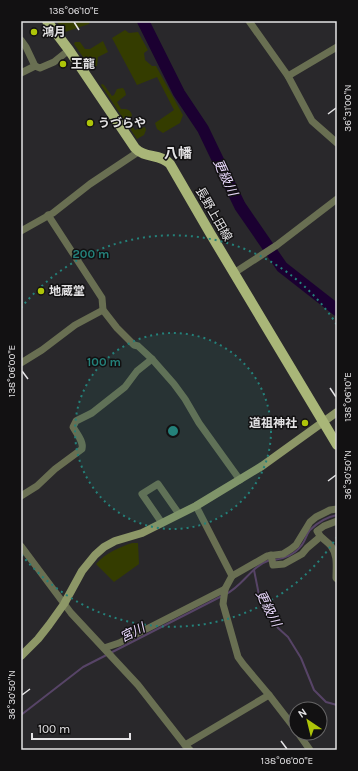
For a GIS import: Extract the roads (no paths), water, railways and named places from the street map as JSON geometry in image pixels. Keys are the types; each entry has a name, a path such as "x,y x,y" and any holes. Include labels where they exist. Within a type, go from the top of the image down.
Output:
{"main road":[{"path":"47,21 69,50 138,152"},
{"name":"長野上田線","path":"138,152 163,158 170,164 337,445"},
{"path":"21,656 49,625 64,604 82,571 94,555 104,547 115,541 142,533 196,506 262,466 337,412"}],"street":[{"path":"249,21 288,76 312,121 337,143"},
{"path":"21,40 35,66 40,68 54,62 69,50"},
{"path":"288,76 337,47"},
{"path":"21,74 35,66"},
{"path":"21,231 48,216 90,184 138,152"},
{"path":"234,273 274,247 337,199"},
{"path":"48,216 102,298 103,310 117,328 134,345 138,346 152,359 174,384 199,423 240,480"},
{"path":"21,363 42,350 75,325 103,310"},
{"path":"21,496 37,486 55,469 82,449 83,446 73,427 76,421 92,412 125,387 137,371 152,359"},
{"path":"162,523 142,494 158,484 179,514"},
{"path":"196,506 232,576"},
{"path":"288,720 238,657 223,604 225,590 232,576 267,556 272,558 291,549 296,545 310,522 316,517 330,510 337,509"},
{"path":"337,521 324,526 317,531 320,537 331,545 335,555 337,579"},
{"path":"272,558 273,565 289,562 302,554 320,537"},
{"path":"21,546 64,604 138,685 188,748 269,695"},
{"path":"105,649 225,590"},
{"path":"304,741 310,750"}],"waterway":[{"name":"更級川","path":"143,21 179,93 203,129 240,206 282,267 337,310"},
{"name":"更級川","path":"274,560 282,559 292,554 299,549 313,527 323,520 337,515"},
{"name":"宮川","path":"226,594 237,586 252,571 270,560"},
{"name":"更級川","path":"254,570 259,595 278,628 288,637 301,658 314,690 326,702 337,705"},
{"name":"宮川","path":"21,715 83,667 222,596"}],"place":[{"name":"鴻月","path":"34,32"},
{"name":"王龍","path":"63,64"},
{"name":"うづらや","path":"90,123"},
{"name":"地蔵堂","path":"41,291"},
{"name":"道祖神社","path":"305,423"}],"district":[{"name":"八幡","path":"178,153"}]}
